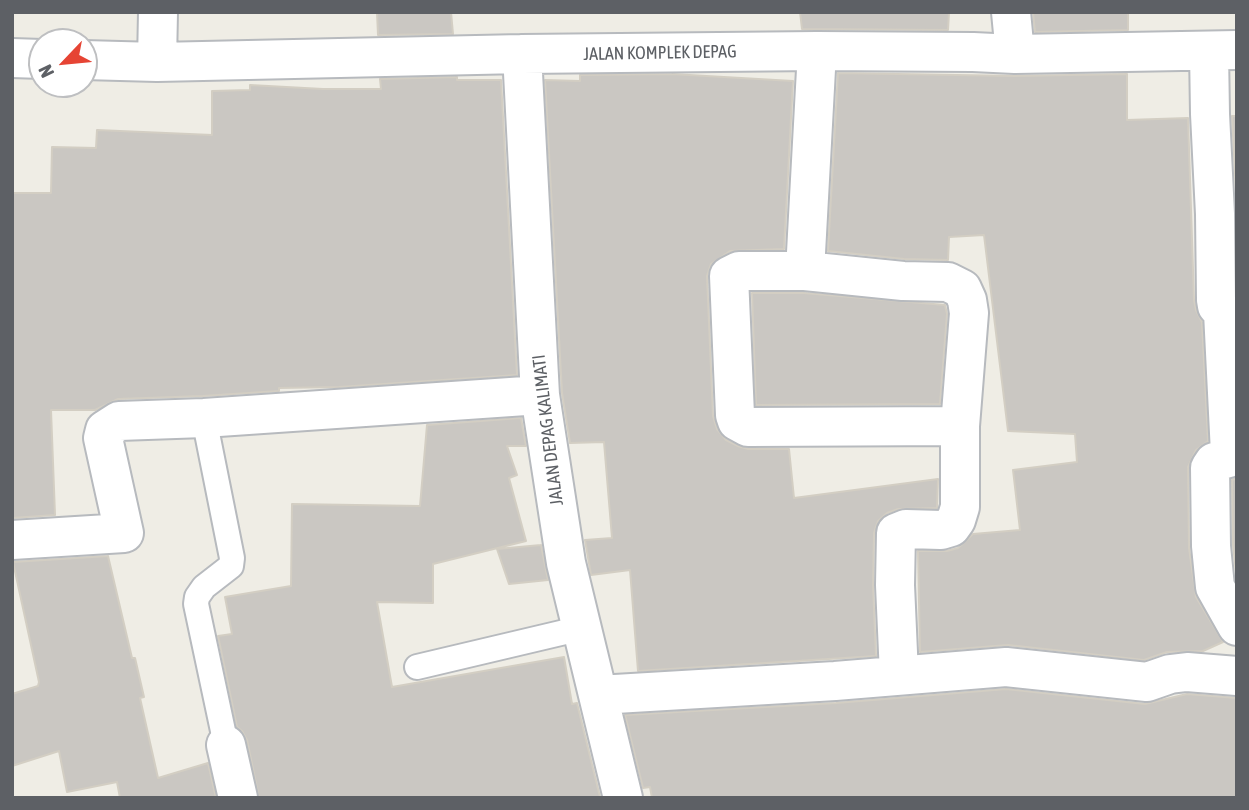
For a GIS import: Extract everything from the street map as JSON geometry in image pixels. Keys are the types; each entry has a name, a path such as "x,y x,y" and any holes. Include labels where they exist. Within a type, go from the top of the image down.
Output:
{"street":[{"path":"157,62 159,12"},
{"path":"1011,12 1015,54"},
{"path":"805,271 817,51"},
{"name":"JALAN KOMPLEK DEPAG","path":"98,60 157,62 817,51 1015,54 1223,51"},
{"path":"1223,51 1210,114 1216,300 1217,306 1223,312 1230,453 1229,458 1216,461 1210,468 1211,557 1215,587 1237,626"},
{"name":"JALAN DEPAG KALIMATI","path":"522,54 540,395 566,563 623,798"},
{"path":"899,675 894,538 900,530 941,530 951,527 960,507 960,426 969,313 962,289 948,282 903,281 805,271 739,271 729,276 737,421 748,427 960,426"},
{"path":"12,540 124,533 103,439 105,429 119,421 204,418 540,395"},
{"path":"598,695 1006,667 1147,682 1170,674 1187,672 1237,676"},
{"path":"226,745 238,798"}],"lane":[{"path":"204,418 232,558 231,566 204,587 196,604 226,745"},
{"path":"417,667 582,628"}],"building":[{"path":"377,12 451,12 453,34 378,35"},
{"path":"800,12 949,12 948,30 802,29"},
{"path":"1033,12 1128,12 1128,30 1035,32"},
{"path":"838,73 1015,76 1127,74 1127,120 1188,118 1194,300 1202,322 1208,441 1196,450 1188,467 1189,548 1196,597 1223,642 1203,651 1167,652 1144,660 1008,645 920,652 918,551 947,551 958,548 973,534 1020,530 1013,470 1077,462 1075,434 1008,431 984,235 949,237 948,260 904,259 828,251"},
{"path":"672,74 793,81 784,249 730,251 711,264 707,276 713,416 717,429 726,440 748,449 789,449 794,498 938,479 937,508 898,509 887,513 878,521 874,533 873,585 876,656 638,671 630,570 591,575 585,540 612,538 604,442 570,443 562,393 545,80 580,81 580,75"},
{"path":"457,77 457,80 501,80 517,375 339,387 279,388 279,391 203,396 118,399 95,410 51,410 55,515 12,518 12,193 51,193 52,147 96,148 97,130 212,135 212,91 250,90 250,85 381,89 380,79"},
{"path":"1232,116 1237,116 1237,211"},
{"path":"752,293 804,293 945,305 947,314 940,404 756,405"},
{"path":"521,418 526,446 507,446 517,475 509,478 526,541 433,564 433,603 377,602 392,687 564,657 572,704 577,703 600,797 259,798 247,740 237,727 218,636 232,634 225,597 291,586 292,504 420,506 427,425"},
{"path":"1237,478 1237,581 1233,545 1232,480"},
{"path":"541,545 548,580 509,584 497,549"},
{"path":"108,556 144,697 140,698 158,778 208,763 216,798 120,798 117,782 67,792 59,751 12,766 12,694 38,686 39,682 13,562"},
{"path":"1006,689 1145,704 1187,694 1237,698 1237,798 652,798 650,787 643,788 625,715 836,703"}]}
